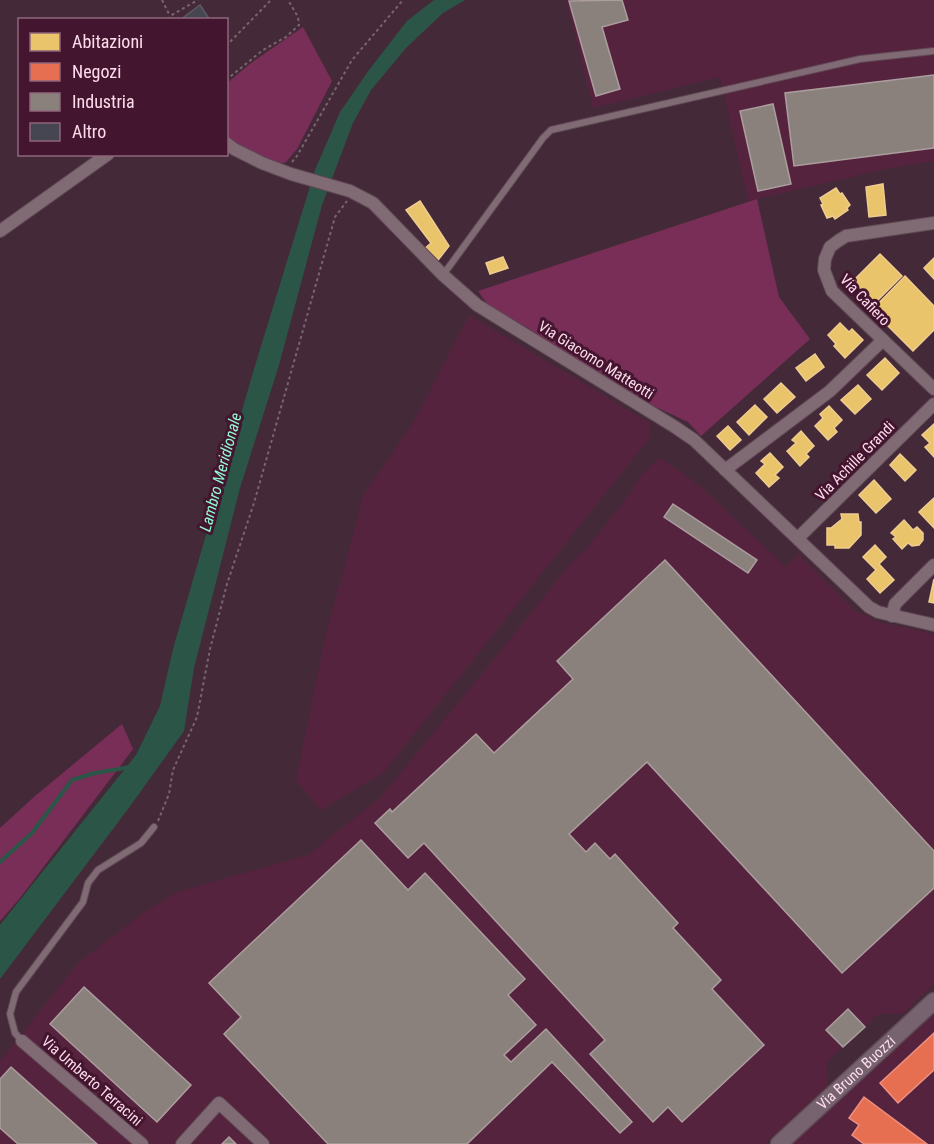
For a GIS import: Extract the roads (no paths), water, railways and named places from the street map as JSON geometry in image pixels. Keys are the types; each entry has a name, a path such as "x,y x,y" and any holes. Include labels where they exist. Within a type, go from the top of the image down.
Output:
{"main road":[{"name":"Via Bruno Buozzi","path":"779,1144 934,1001"}],"street":[{"name":"Via Giacomo Matteotti","path":"228,144 252,158 284,171 333,184 373,202 442,275 477,305 694,440 869,608 934,625"},
{"path":"0,231 105,156"},
{"name":"Via Cafiero","path":"934,223 846,236 830,248 824,270 832,291 934,389"},
{"path":"725,470 830,391 883,340"},
{"name":"Via Achille Grandi","path":"798,538 934,404"},
{"path":"892,615 895,604 934,565"},
{"name":"Via Umberto Terracini","path":"22,1041 142,1144"},
{"path":"182,1144 219,1103 263,1144"}],"lane":[{"path":"442,275 551,130 860,59 934,51"},
{"path":"22,1041 15,1033 10,1014 16,992 83,902 88,884 98,870 141,843 154,827"}],"waterway":[{"path":"0,862 32,833 72,780 95,773 131,767"}],"water label":[{"name":"Lambro Meridionale","path":"220,472"}]}
